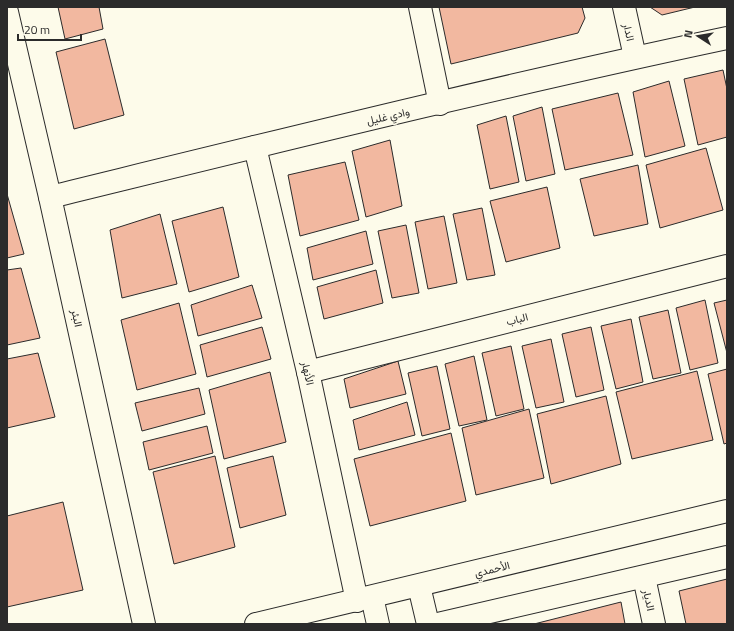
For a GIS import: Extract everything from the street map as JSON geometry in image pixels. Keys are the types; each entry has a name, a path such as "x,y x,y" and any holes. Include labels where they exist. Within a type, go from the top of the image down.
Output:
{"street":[{"path":"420,7 440,104"},
{"name":"الدار","path":"624,7 635,57"},
{"name":"البئر","path":"7,12 50,197 144,624"},
{"name":"وادي غليل","path":"50,197 635,57 727,38"},
{"name":"الأنهار","path":"255,147 308,372 364,599 378,624"},
{"name":"الباب","path":"308,372 727,266"},
{"name":"الأحمدي","path":"256,624 727,511"},
{"path":"438,624 727,557"},
{"name":"الديار","path":"644,577 654,624"},
{"path":"419,586 428,624"}],"building":[{"path":"58,7 99,7 103,29 65,39"},
{"path":"439,7 582,7 585,18 578,33 451,64"},
{"path":"650,7 695,7 662,15"},
{"path":"105,39 124,115 74,129 56,52"},
{"path":"723,70 727,89 727,137 698,145 684,79"},
{"path":"669,81 685,146 645,157 633,92"},
{"path":"618,93 633,155 565,170 552,109"},
{"path":"542,107 555,174 526,181 513,116"},
{"path":"506,116 519,182 490,189 477,125"},
{"path":"390,140 402,206 366,217 352,151"},
{"path":"706,148 723,210 660,228 646,165"},
{"path":"345,162 359,220 300,236 288,175"},
{"path":"638,165 648,224 594,236 580,179"},
{"path":"547,187 560,248 506,262 490,201"},
{"path":"7,194 24,254 7,258"},
{"path":"223,207 239,277 189,292 172,221"},
{"path":"482,208 495,275 467,280 453,214"},
{"path":"160,214 177,284 122,298 110,230"},
{"path":"444,216 457,283 428,289 415,222"},
{"path":"406,225 419,293 392,298 378,231"},
{"path":"366,231 373,264 313,280 307,248"},
{"path":"21,268 40,338 7,345 7,270"},
{"path":"376,270 383,303 324,319 317,287"},
{"path":"252,285 262,318 198,336 191,305"},
{"path":"705,300 718,363 690,370 676,308"},
{"path":"727,300 727,353 714,303"},
{"path":"179,303 196,374 137,390 121,320"},
{"path":"668,310 681,373 653,379 639,317"},
{"path":"631,319 643,382 616,389 601,326"},
{"path":"262,327 271,359 207,377 200,345"},
{"path":"591,327 604,390 576,397 562,334"},
{"path":"551,339 564,402 536,408 522,346"},
{"path":"511,346 524,409 496,416 482,353"},
{"path":"38,353 55,417 7,428 7,359"},
{"path":"474,356 487,420 459,426 445,364"},
{"path":"398,361 406,394 350,408 344,379"},
{"path":"437,366 450,429 422,436 408,373"},
{"path":"727,369 727,443 724,444 708,374"},
{"path":"697,371 713,440 632,459 616,392"},
{"path":"270,372 286,442 224,459 209,390"},
{"path":"199,388 205,414 142,431 135,403"},
{"path":"606,396 621,464 551,484 537,414"},
{"path":"407,402 415,435 359,450 353,420"},
{"path":"529,409 544,478 476,495 462,428"},
{"path":"207,426 213,453 149,470 143,442"},
{"path":"451,433 466,501 370,526 354,459"},
{"path":"215,456 235,547 174,564 153,472"},
{"path":"273,456 286,515 240,528 227,468"},
{"path":"63,502 83,590 7,607 7,516"},
{"path":"727,579 727,624 686,624 679,591"},
{"path":"621,602 625,624 534,624"}]}
